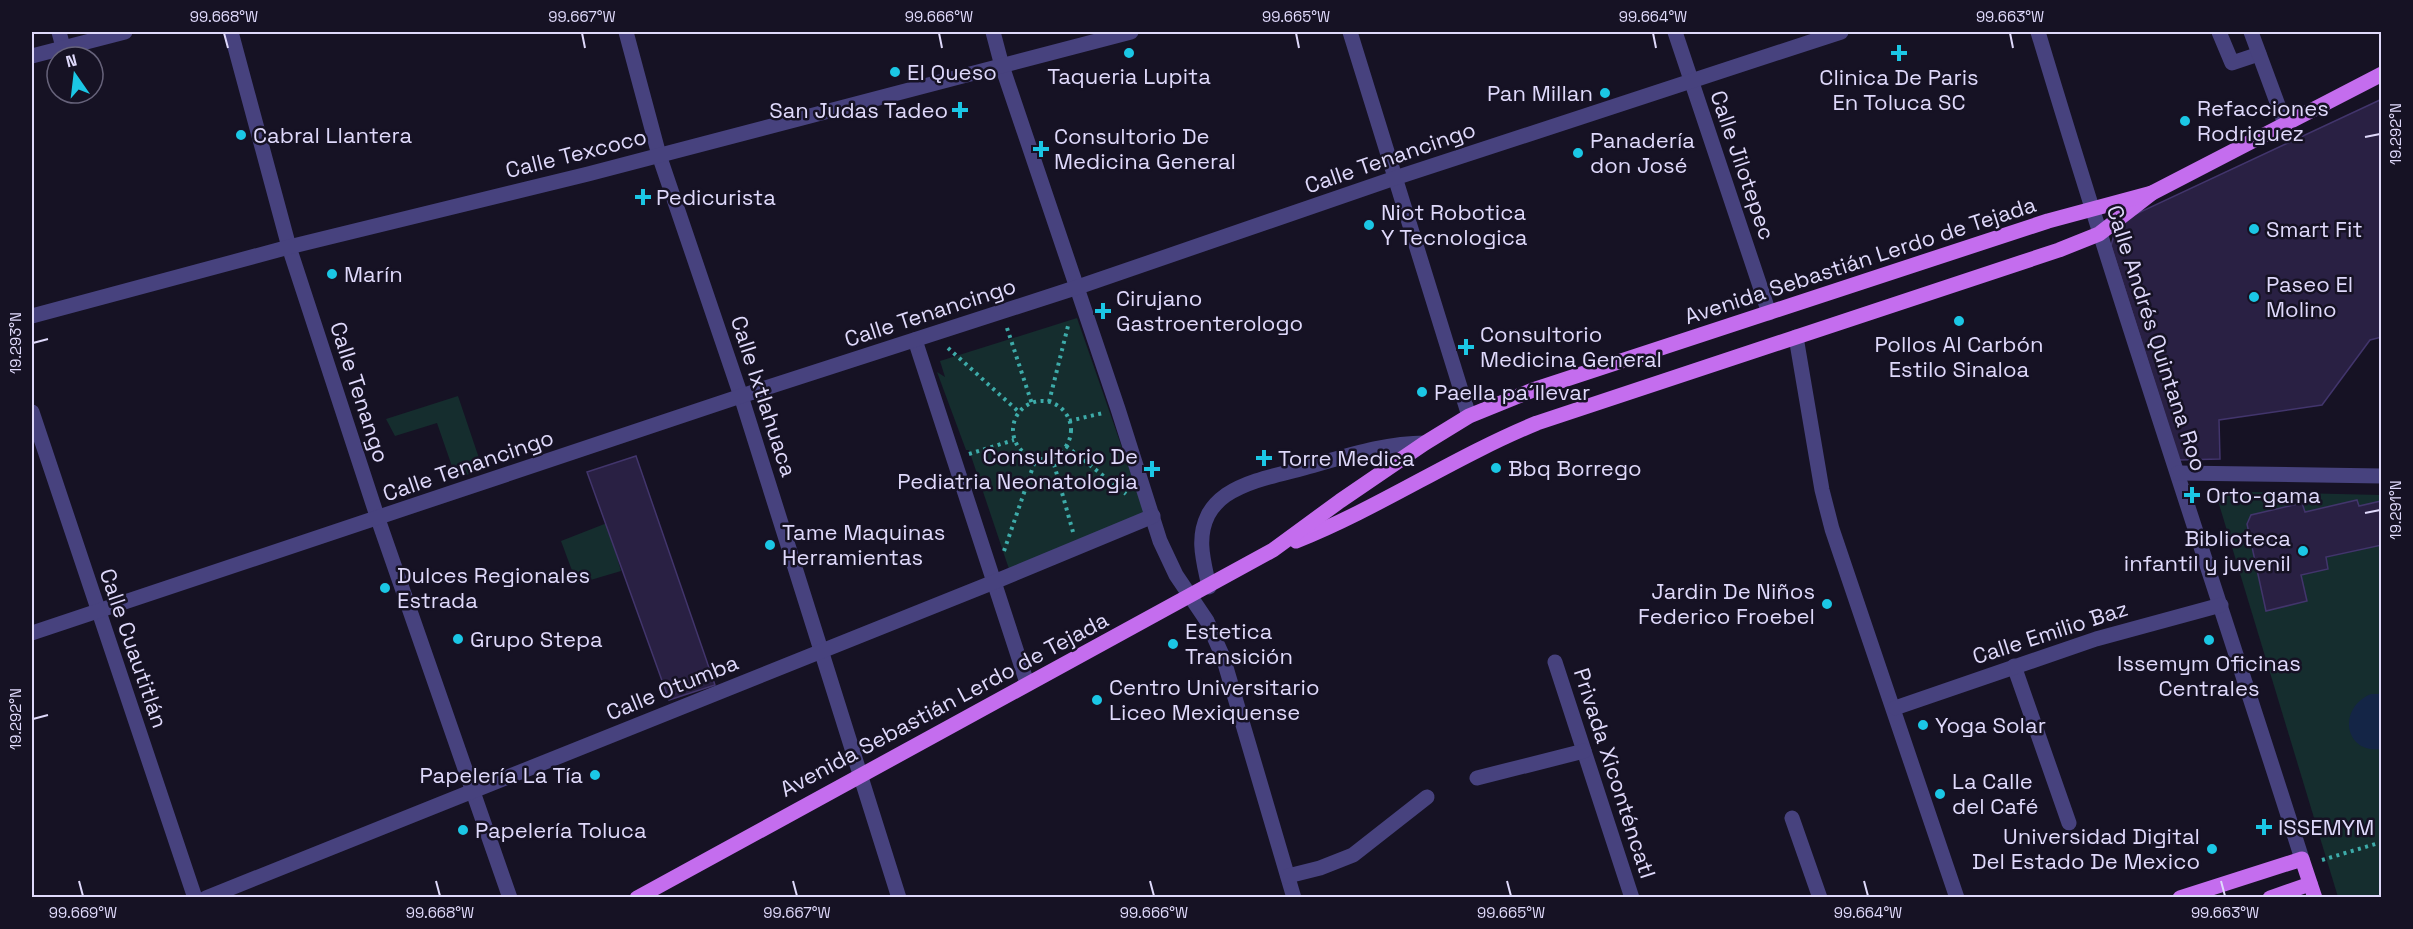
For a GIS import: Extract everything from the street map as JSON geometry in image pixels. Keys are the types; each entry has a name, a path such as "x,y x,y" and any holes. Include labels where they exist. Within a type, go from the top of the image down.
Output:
{"main road":[{"name":"Avenida Sebastián Lerdo de Tejada","path":"1273,550 1357,515 1401,489 1505,436 1537,423 2059,250 2099,234 2152,193 2382,74"},
{"name":"Avenida Sebastián Lerdo de Tejada","path":"637,897 1027,683 1209,587 1273,550 1425,443 1469,417 1533,390 2091,209 2152,193"},
{"name":"Calle Andrés Quintana Roo","path":"2303,862 2312,891"},
{"path":"2180,897 2303,862"},
{"path":"2271,897 2312,891"}],"street":[{"path":"71,45 125,32"},
{"name":"Calle Tenango","path":"231,32 289,247 378,519 510,897"},
{"name":"Calle Ixtlahuaca","path":"626,32 659,155 741,396 899,897"},
{"path":"993,32 1002,66 1168,559 1207,621 1223,657 1294,897"},
{"name":"Calle Texcoco","path":"32,316 289,247 659,155 1131,32"},
{"path":"1350,32 1469,417"},
{"name":"Calle Jilotepec","path":"1675,32 1769,313"},
{"name":"Calle Tenancingo","path":"32,633 741,396 1002,313 1395,178 1841,32"},
{"name":"Calle Andrés Quintana Roo","path":"2038,32 2091,209 2303,862"},
{"path":"2219,32 2232,63 2259,54"},
{"path":"2251,32 2285,124"},
{"path":"1796,337 1822,490 1832,529 1958,897"},
{"path":"915,340 1027,683"},
{"name":"Calle Cuautitlán","path":"32,412 195,897"},
{"path":"1209,587 1200,544 1208,515 1226,495 1266,478 1375,448 1395,444 1425,443"},
{"path":"2178,473 2382,476"},
{"name":"Calle Otumba","path":"206,897 823,651 1153,516"},
{"name":"Calle Emilio Baz","path":"1895,708 2096,639 2221,605"},
{"name":"Privada Xiconténcatl","path":"1555,662 1632,897"},
{"path":"2014,666 2069,823"},
{"path":"1477,778 1584,751"},
{"path":"1288,876 1320,868 1353,855 1426,797"},
{"path":"1792,818 1820,897"}],"path":[{"path":"1049,402 1078,287"},
{"path":"1002,313 1032,404"},
{"path":"933,334 1019,412"},
{"path":"1038,401 1049,402 1059,407 1068,421 1071,427 1070,439 1052,457 1036,458 1023,453 1014,440 1014,422 1019,412 1032,404 1038,401"},
{"path":"1068,421 1118,409"},
{"path":"954,458 1014,440"},
{"path":"1065,446 1127,495"},
{"path":"1052,457 1077,547"},
{"path":"994,582 1036,458"},
{"path":"2303,862 2382,842"}],"green space":[{"path":"1077,318 1145,514 1009,569 969,450 966,450 937,372 945,377 940,361"},
{"path":"458,396 483,470 456,478 437,423 395,436 386,419"},
{"path":"2215,491 2381,495 2381,897 2338,897"},
{"path":"607,523 621,571 577,584 561,541"}],"water":[{"path":"2371,694 2381,694 2381,749 2369,749 2359,744 2349,729 2349,719 2353,709"}],"building":[{"name":"Paseo El Molino","path":"2382,99 2382,337 2370,340 2322,405 2219,420 2220,459 2179,460 2111,246 2116,227 2123,220"},
{"path":"636,456 715,685 669,700 587,472"},
{"name":"Biblioteca infantil y juvenil","path":"2357,500 2359,506 2381,501 2382,545 2326,557 2328,569 2301,575 2307,601 2266,611 2247,524 2251,515 2302,503 2305,512"}],"place":[{"name":"Taqueria Lupita","path":"1129,53"},
{"name":"Clinica De Paris En Toluca SC","path":"1899,53"},
{"name":"El Queso","path":"895,72"},
{"name":"Pan Millan","path":"1605,93"},
{"name":"San Judas Tadeo","path":"960,110"},
{"name":"Refacciones Rodriguez","path":"2185,121"},
{"name":"Cabral Llantera","path":"241,135"},
{"name":"Consultorio De Medicina General","path":"1041,149"},
{"name":"Panadería don José","path":"1578,153"},
{"name":"Pedicurista","path":"643,197"},
{"name":"Niot Robotica Y Tecnologica","path":"1369,225"},
{"name":"Smart Fit","path":"2254,229"},
{"name":"Marín","path":"332,274"},
{"name":"Paseo El Molino","path":"2254,297"},
{"name":"Cirujano Gastroenterologo","path":"1103,311"},
{"name":"Pollos Al Carbón Estilo Sinaloa","path":"1959,321"},
{"name":"Consultorio Medicina General","path":"1466,347"},
{"name":"Paella pa´llevar","path":"1422,392"},
{"name":"Torre Medica","path":"1264,458"},
{"name":"Bbq Borrego","path":"1496,468"},
{"name":"Consultorio De Pediatria Neonatologia","path":"1152,469"},
{"name":"Orto-gama","path":"2192,495"},
{"name":"Tame Maquinas Herramientas","path":"770,545"},
{"name":"Biblioteca infantil y juvenil","path":"2303,551"},
{"name":"Dulces Regionales Estrada","path":"385,588"},
{"name":"Jardin De Niños Federico Froebel","path":"1827,604"},
{"name":"Grupo Stepa","path":"458,639"},
{"name":"Issemym Oficinas Centrales","path":"2209,640"},
{"name":"Estetica Transición","path":"1173,644"},
{"name":"Centro Universitario Liceo Mexiquense","path":"1097,700"},
{"name":"Yoga Solar","path":"1923,725"},
{"name":"Papelería La Tía","path":"595,775"},
{"name":"La Calle del Café","path":"1940,794"},
{"name":"ISSEMYM","path":"2264,827"},
{"name":"Papelería Toluca","path":"463,830"},
{"name":"Universidad Digital Del Estado De Mexico","path":"2212,849"}]}
